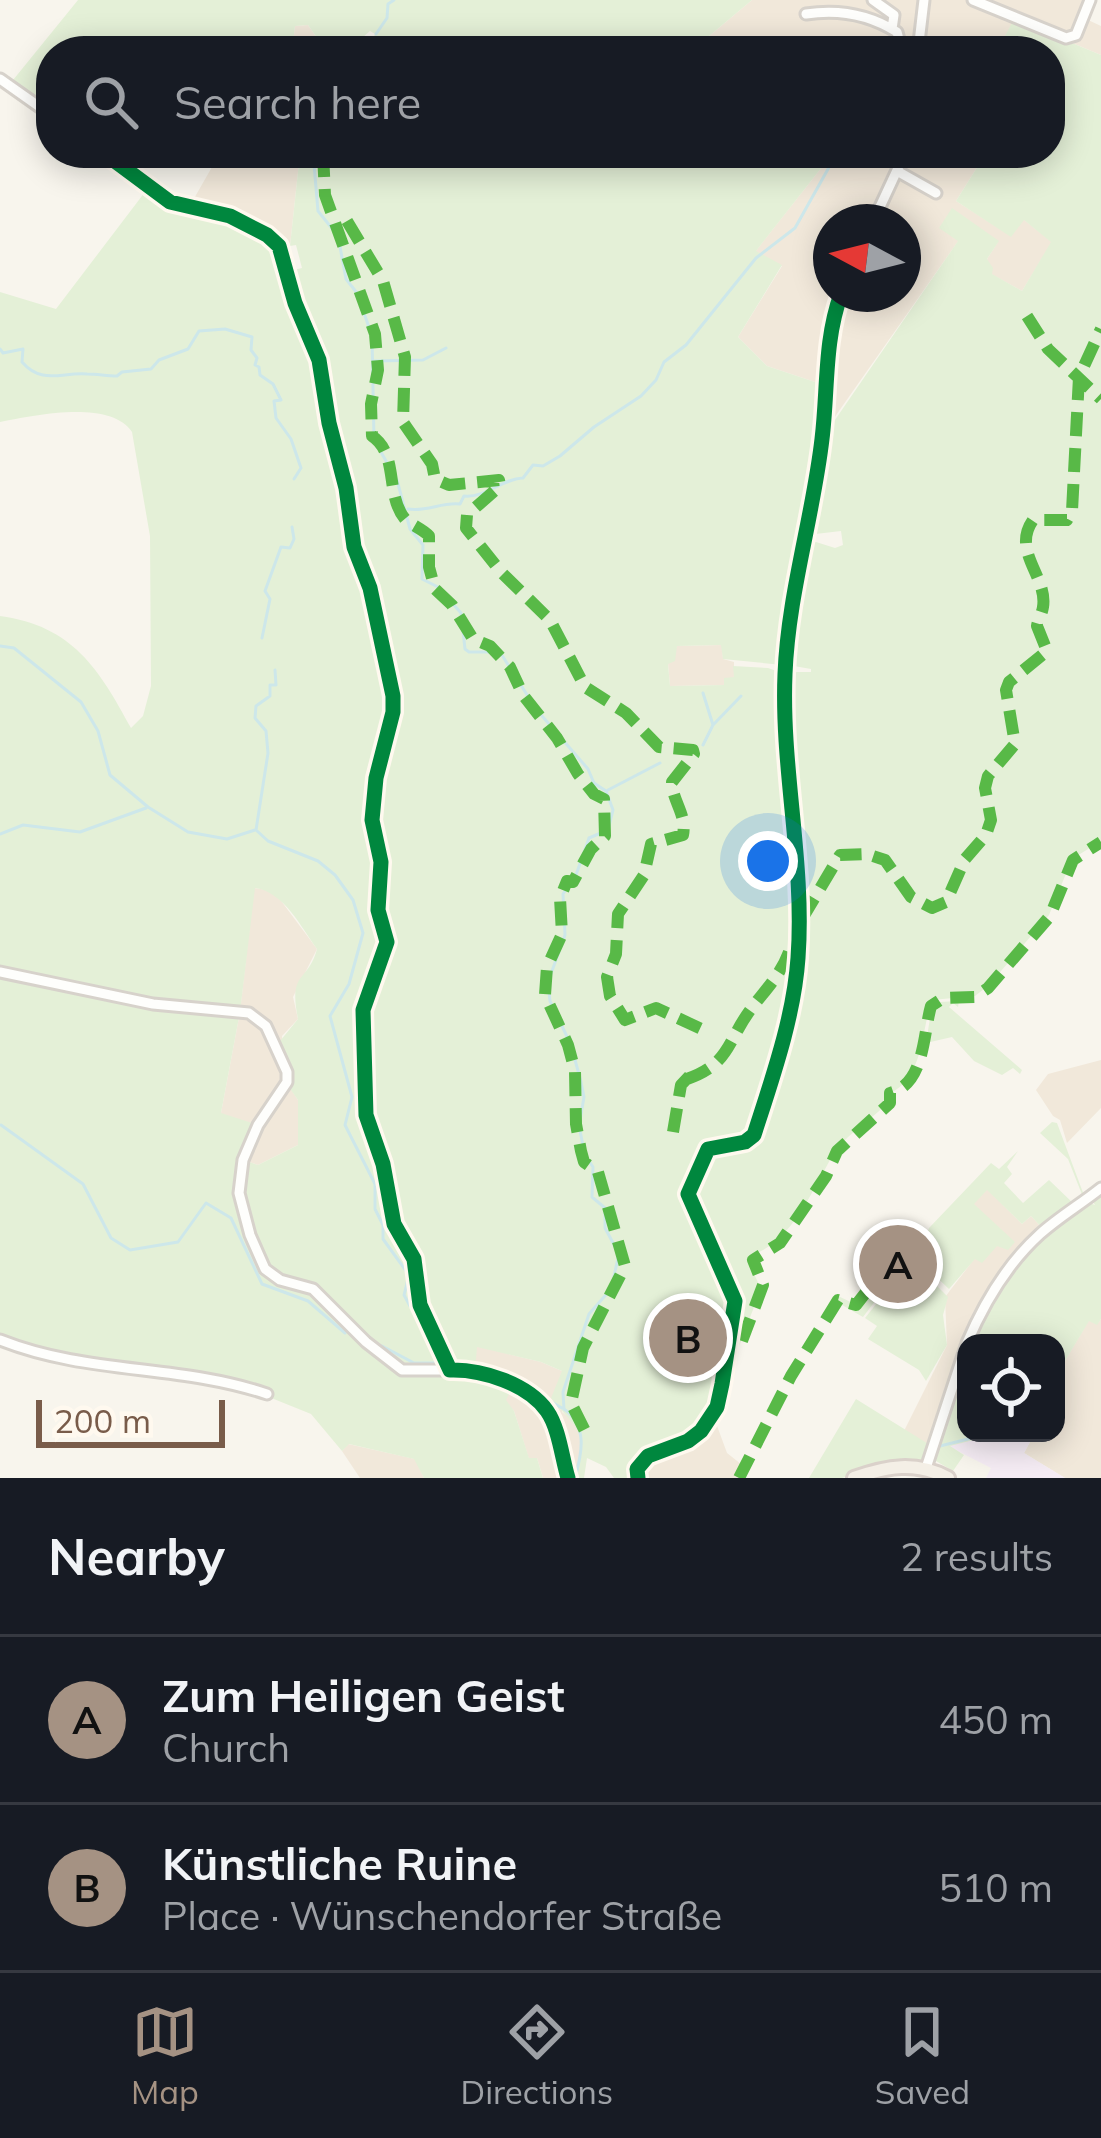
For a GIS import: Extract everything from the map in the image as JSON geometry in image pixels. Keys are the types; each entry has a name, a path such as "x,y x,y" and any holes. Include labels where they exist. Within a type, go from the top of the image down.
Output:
{"main road":[{"path":"854,1478 894,1467 926,1468 948,1478"}],"street":[{"path":"873,0 894,15 896,36"},
{"path":"919,36 924,0"},
{"path":"973,0 989,2 1062,36"},
{"path":"1065,38 1076,35 1090,0"},
{"path":"806,14 824,11 873,18 901,36"},
{"path":"0,79 36,104"},
{"path":"122,168 154,194 188,209 230,216 266,235 281,251"},
{"path":"881,204 898,168"},
{"path":"897,171 936,193"},
{"path":"638,1478 637,1469 647,1456 688,1441 717,1407 734,1324 733,1293 688,1194 708,1149 745,1142 754,1135 794,991 799,880 785,668 838,312"},
{"path":"0,972 131,1000 249,1013 266,1026 287,1082 258,1125 243,1160 239,1193 265,1269 280,1280 313,1289 402,1370 482,1371 509,1382 546,1410 568,1478"},
{"path":"971,1334 981,1310 1013,1263 1040,1233 1101,1188"},
{"path":"0,1340 74,1364 205,1376 267,1394"},
{"path":"926,1468 957,1375"}],"shaded area":[{"path":"752,0 1093,0 1086,19 1101,26 1101,55 1065,36 1015,19 1005,36 709,36"},
{"path":"308,25 316,36 294,36 295,26"},
{"path":"211,168 298,168 290,246 278,251 188,209"},
{"path":"821,168 977,168 956,201 1011,236 1023,219 1052,242 1022,291 991,274 987,259 998,242 959,240 921,294 921,204 813,204 813,312 908,312 820,438 821,384 767,366 738,337 782,266 755,252"},
{"path":"722,645 723,659 734,662 734,677 725,685 670,686 668,663 677,646"},
{"path":"254,888 279,898 317,949 293,997 298,1019 282,1036 286,1091 291,1089 298,1100 298,1145 258,1165 243,1160 221,1113 240,1012"},
{"path":"1101,1060 1101,1108 1067,1143 1060,1120 1036,1090 1048,1074"},
{"path":"987,1189 1022,1224 1031,1216 1043,1229 1012,1263 971,1334 957,1334 957,1358 930,1445 904,1433 947,1345 945,1297 975,1258 974,1203"},
{"path":"1101,1319 1101,1478 1065,1478 1024,1453 1030,1442 1065,1442 1065,1361 1089,1320 1097,1324"},
{"path":"476,1346 562,1371 562,1412 577,1423 585,1446 575,1478 543,1478 537,1458 529,1459 514,1411 475,1372"},
{"path":"716,1423 727,1453 746,1468 741,1478 642,1478 642,1469 653,1457"},
{"path":"1030,1442 1024,1453 1065,1478 986,1478 991,1468 948,1446"},
{"path":"348,1444 415,1459 424,1478 360,1478 342,1451"}],"green space":[{"path":"78,0 752,0 709,36 374,36 370,31 364,36 316,36 308,25 295,26 294,36 49,36"},
{"path":"1014,19 1055,36 1005,36"},
{"path":"1065,40 1101,55 1101,841 1072,859 1049,915 989,985 975,996 932,1000 909,1076 890,1093 889,1102 838,1148 789,1227 750,1256 761,1289 727,1377 737,1311 692,1202 692,1190 710,1151 755,1138 801,959 788,672 811,669 788,665 806,545 843,545 841,531 807,535 826,433 909,312 921,312 921,295 958,241 939,228 952,208 999,241 987,259 992,274 1022,291 1051,242 1024,220 1011,237 956,201 977,168 1065,168"},
{"path":"36,52 36,104 9,85"},
{"path":"298,168 821,168 756,251 782,265 738,337 767,366 821,384 822,422 783,665 723,659 721,645 677,646 675,661 668,664 670,686 724,685 724,678 734,677 733,666 782,673 797,901 792,988 753,1129 740,1140 708,1146 696,1163 686,1197 733,1303 714,1407 693,1434 655,1450 634,1478 614,1478 606,1467 587,1458 584,1478 575,1478 579,1433 551,1398 562,1371 477,1347 475,1372 512,1388 506,1400 529,1458 537,1458 543,1478 424,1478 414,1459 349,1444 342,1451 311,1414 234,1383 74,1364 0,1340 0,616 47,629 65,640 95,669 131,728 143,716 151,686 150,536 132,432 122,422 90,412 0,422 0,292 56,309 148,188 166,199 244,225 275,251 285,272 302,268 296,245 290,246","holes":["255,888 275,896 317,949 297,984 298,1019 276,1046 287,1082 284,1091 291,1090 298,1100 298,1145 258,1165 243,1160 258,1125 221,1113 240,1012"]},
{"path":"959,1001 958,1007 953,1003 949,1007 1022,1070 1020,1074 1013,1068 1002,1075 974,1061 952,1037 926,1043 931,1012 939,1002"},
{"path":"1057,1123 1085,1198 1043,1229 1031,1216 1022,1224 987,1190 974,1204 1015,1242 1008,1250 997,1246 982,1263 975,1259 949,1289 922,1263 909,1265 901,1252 887,1257 892,1261 887,1268 895,1275 904,1271 894,1277 876,1265 894,1243 913,1257 922,1249 929,1228 991,1163 999,1169 1018,1151 1007,1167 1012,1174 1004,1183 1023,1203 1049,1180 1074,1204 1083,1197 1068,1159 1040,1133"},
{"path":"1101,1192 1101,1319 1097,1325 1089,1321 1065,1361 1065,1334 976,1334 1019,1264 1068,1216 1087,1202 1095,1205 1092,1200"},
{"path":"916,1265 948,1297 943,1315 947,1345 926,1381 919,1370 868,1339 877,1326 865,1318 897,1278"},
{"path":"884,1275 892,1279 863,1317 835,1301 838,1296 855,1304"},
{"path":"957,1378 957,1442 966,1442 950,1446 964,1455 953,1471 931,1458"},
{"path":"856,1399 930,1445 924,1461 888,1463 842,1478 809,1478"}],"waterway":[{"path":"376,34 394,0"},
{"path":"314,168 318,211 338,236 346,279 357,293 372,336 374,440 397,480 410,529 423,545 422,579 438,587 461,613 465,649 500,652 536,709 588,769 594,783 606,791 613,810 608,830 589,838 576,875 563,894 565,935 548,982 550,1001 571,1045 581,1082 584,1097 579,1126 585,1155 593,1167 592,1197 605,1208 605,1228 619,1254 611,1289 589,1314 563,1392 564,1409 580,1432 575,1478"},
{"path":"408,509 460,504 464,496 523,478 533,465 543,466 560,456 641,396 664,362 686,345 756,258 795,228 829,168"},
{"path":"0,349 3,353 23,349 22,362 44,375 117,376 151,369 159,360 188,349 199,331 225,329 252,337 255,365 281,400 274,401 276,418 291,439 301,468 294,479"},
{"path":"374,361 423,360 446,348"},
{"path":"262,638 270,599 265,591 281,547 290,548 294,539 292,527"},
{"path":"0,646 14,648 81,702 98,731 110,775 148,807 188,832 227,839 255,830"},
{"path":"275,670 276,685 270,685 270,696 256,706 255,718 266,731 268,753 256,830 268,841 318,861 353,900 363,933 349,984 330,1016 352,1097 345,1125 375,1184 383,1239 409,1275 404,1295 410,1306"},
{"path":"703,693 713,725"},
{"path":"703,745 713,725 741,696"},
{"path":"608,790 660,763"},
{"path":"0,834 23,825 80,832 146,808"},
{"path":"1,1125 83,1184 111,1238 130,1250 178,1242 206,1203 231,1218 262,1284 308,1301 345,1333"},
{"path":"418,1315 437,1356 446,1364 493,1371 562,1408"},
{"path":"382,1346 414,1363 442,1363"},
{"path":"940,1446 957,1442"}],"marked path":[{"path":"324,168 325,195 375,334 378,370 371,404 372,436 386,453 399,509 429,536 435,589 452,605 473,639 490,646 510,667 523,695 578,774 604,799 605,836 591,849 573,882 567,881 560,898 562,934 547,967 545,995 575,1071 576,1124 584,1162 598,1172 625,1266 583,1348 571,1403 588,1437"},
{"path":"347,221 383,281 405,357 403,422 432,464 435,479 449,485 499,480 500,486 467,515 466,528 501,572 550,620 585,687 626,713 659,747 693,750 672,782 683,835 651,844 644,875 618,914 616,954 607,977 610,996 625,1020 656,1008 708,1032"},
{"path":"1027,316 1048,349 1101,399"},
{"path":"802,919 840,855 867,854 885,860 911,897 932,908 946,902 965,859 986,835 991,820 985,788 988,776 1015,744 1006,690 1009,682 1047,651 1037,626 1043,596 1028,553 1027,531 1033,520 1067,520 1072,511 1079,377 1101,329"},
{"path":"742,1341 763,1285 753,1260 780,1243 826,1176 837,1151 890,1103 890,1093 910,1080 921,1057 931,1006 943,998 975,997 988,988 1050,916 1073,860 1101,842"},
{"path":"687,1079 720,1059 789,952"},
{"path":"673,1132 681,1085 696,1069"},
{"path":"739,1478 791,1376 838,1300 856,1305 877,1278"}],"cycle path":[{"path":"124,168 170,202 230,216 279,246 295,303 319,360 354,547 370,588 393,696 372,820 381,862 378,910 387,942 363,1010 366,1115 383,1164 394,1224 414,1259 420,1305 450,1370 503,1380 539,1401 554,1426 568,1478"},
{"path":"638,1478 637,1469 648,1456 688,1441 717,1407 735,1301 688,1194 708,1149 745,1142 754,1135 792,1003 799,922 785,674 836,312"}],"place":[{"name":"Zum Heiligen Geist","path":"898,1264"},
{"name":"Künstliche Ruine","path":"688,1338"}]}
